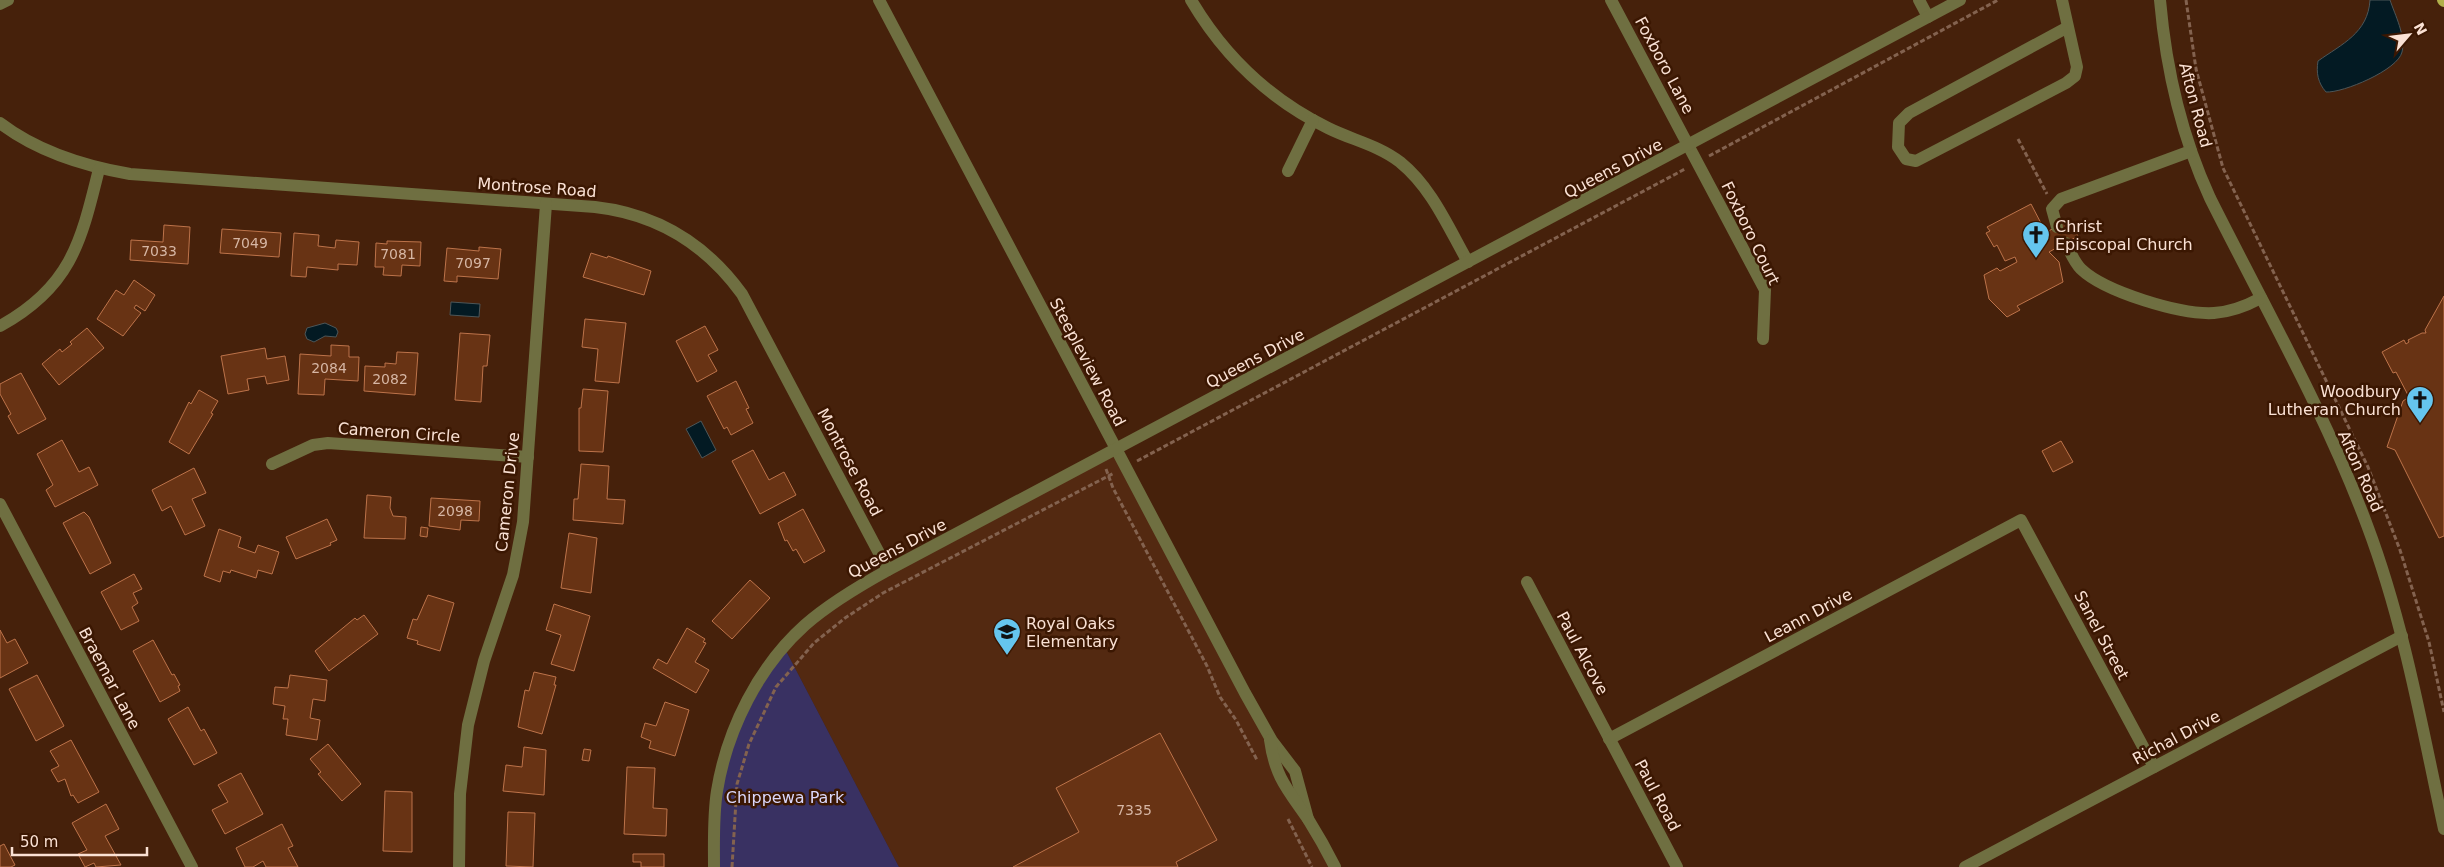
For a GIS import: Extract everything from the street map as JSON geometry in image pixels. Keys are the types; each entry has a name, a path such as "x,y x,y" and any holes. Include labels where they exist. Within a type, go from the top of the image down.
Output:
{"street":[{"path":"0,4 8,0"},
{"name":"Steepleview Road","path":"879,0 1116,450 1270,737 1298,777 1308,819 1335,867"},
{"path":"1191,0 1224,48 1268,92 1313,120 1383,150 1406,167 1430,194 1468,262"},
{"name":"Foxboro Lane","path":"1611,0 1689,146"},
{"path":"1919,0 1928,17"},
{"name":"Queens Drive","path":"714,867 715,806 721,773 738,719 756,687 784,647 806,624 848,593 1960,0"},
{"path":"2062,0 2077,67 2075,76 2066,83 1916,161 1906,160 1898,147 1898,124 1909,113 2068,27"},
{"name":"Afton Road","path":"2160,0 2164,38 2174,94 2191,151 2210,198 2261,298 2358,500 2385,576 2402,636 2444,829"},
{"path":"1288,171 1313,120"},
{"name":"Montrose Road","path":"0,123 33,144 99,168 162,177 609,208 646,218 689,240 725,272 751,310 888,570"},
{"name":"Foxboro Court","path":"1689,146 1765,290 1763,339"},
{"path":"2057,227 2052,214 2053,206 2061,198 2191,151"},
{"path":"0,326 20,315 44,296 66,268 84,229 99,168"},
{"name":"Cameron Drive","path":"459,867 460,794 465,746 480,676 513,575 523,522 546,204"},
{"path":"2066,243 2078,266 2090,276 2112,288 2156,303 2192,311 2215,313 2233,310 2261,298"},
{"name":"Cameron Circle","path":"272,464 313,445 328,443 528,457"},
{"name":"Braemar Lane","path":"0,504 192,867"},
{"name":"Leann Drive","path":"1610,739 2021,520"},
{"name":"Sanel Street","path":"2021,520 2154,767"},
{"name":"Paul Alcove","path":"1527,582 1610,739"},
{"name":"Richal Drive","path":"1965,867 2402,636"},
{"name":"Paul Road","path":"1610,739 1678,867"}],"path":[{"path":"1145,457 1998,0"},
{"path":"2186,0 2196,70 2223,168 2368,467 2400,550 2429,642 2444,712"},
{"path":"2018,139 2053,206"},
{"path":"732,867 737,784 750,744 763,713 776,687 793,665 834,626 883,593 1100,479 1110,476 1113,488 1207,666"}],"shaded area":[{"name":"Royal Oaks Elementary","path":"1116,450 1245,693 1272,756 1335,867 899,867 784,647 825,609"}],"green space":[{"name":"Chippewa Park","path":"784,647 899,867 714,867 715,811 730,742"}],"water":[{"path":"2370,0 2390,0 2403,39 2402,52 2391,66 2381,73 2356,85 2326,92 2318,78 2318,61 2344,43 2359,29 2368,11"},
{"path":"451,302 480,304 479,317 450,315"},
{"path":"325,323 336,328 338,332 336,337 325,336 314,342 307,339 305,334 307,328"},
{"path":"701,421 716,450 702,458 686,429"}],"building":[{"name":"Christ Episcopal Church","path":"2031,204 2043,227 2037,231 2041,230 2043,234 2069,220 2078,236 2049,252 2059,262 2063,282 2017,306 2020,310 2007,317 1989,299 1984,275 1997,268 2000,271 2017,262 2015,257 2005,261 1997,245 1994,247 1986,233 1990,231 1987,227"},
{"path":"164,225 190,227 188,264 130,260 131,240 163,242"},
{"path":"222,229 281,233 279,257 220,253"},
{"path":"294,233 319,235 318,246 335,248 336,240 359,242 357,265 338,264 338,270 307,267 306,277 291,276"},
{"path":"387,241 421,242 420,266 402,265 401,276 383,275 384,267 375,267 376,243 387,244"},
{"path":"479,247 501,249 498,279 457,276 457,282 444,281 447,248 479,251"},
{"path":"591,253 607,258 608,256 651,271 644,295 583,277"},
{"path":"134,280 155,295 145,311 136,305 134,308 141,313 123,336 97,319 116,290 124,295"},
{"name":"Woodbury Lutheran Church","path":"2444,296 2444,536 2439,538 2395,450 2387,447 2403,401 2409,397 2396,372 2393,373 2382,352 2404,340 2406,344 2409,342 2408,340 2426,333 2425,330"},
{"path":"585,319 626,323 619,383 595,381 598,349 582,347"},
{"path":"705,326 718,350 708,355 717,371 697,382 676,341"},
{"path":"87,328 104,348 59,385 42,364 60,349 62,352 72,344 70,342"},
{"path":"460,333 490,335 487,366 483,366 481,402 455,400"},
{"path":"331,345 349,346 349,357 359,357 358,381 325,379 324,395 298,394 300,354 331,356"},
{"path":"265,348 267,359 285,356 289,380 267,384 265,376 247,379 249,390 228,394 221,356"},
{"path":"397,352 418,353 415,395 364,391 365,366 385,367 385,363 396,364"},
{"path":"21,373 46,419 18,434 8,416 11,414 0,394 0,384"},
{"path":"736,381 749,408 746,409 753,423 731,435 727,427 724,429 707,396"},
{"path":"583,389 608,391 603,452 579,451 579,408 581,408"},
{"path":"199,390 218,401 211,413 213,414 189,454 169,442 189,402 191,404"},
{"path":"62,440 79,472 89,467 98,485 55,507 46,490 53,485 37,454"},
{"path":"2061,441 2073,462 2053,472 2042,451"},
{"path":"753,450 769,480 784,472 796,495 760,514 732,461"},
{"path":"581,464 609,466 607,499 625,500 623,524 573,520 574,499 578,499"},
{"path":"194,468 206,493 192,499 205,526 185,535 171,506 162,511 152,490"},
{"path":"367,495 391,497 390,508 393,516 406,517 405,539 364,538"},
{"path":"431,498 480,501 479,521 461,520 460,530 429,526"},
{"path":"803,509 825,551 804,563 796,549 793,551 787,540 785,541 778,523"},
{"path":"84,512 89,517 111,563 90,574 63,523"},
{"path":"327,519 337,540 330,543 331,545 296,559 286,537"},
{"path":"421,527 428,528 427,537 420,536"},
{"path":"219,529 241,537 238,547 255,553 258,545 279,552 272,574 258,570 256,578 231,570 230,573 223,571 220,582 204,576"},
{"path":"569,533 597,538 591,593 561,588"},
{"path":"134,574 142,589 133,593 138,603 132,607 139,621 121,630 101,592"},
{"path":"750,580 770,598 732,639 712,621"},
{"path":"428,595 454,603 440,651 417,644 418,641 407,638 413,619 417,620"},
{"path":"554,604 590,616 574,671 551,664 561,635 546,630"},
{"path":"364,615 378,634 329,671 315,651 355,618 357,620"},
{"path":"687,628 705,639 703,642 706,643 695,662 709,670 696,693 653,668 658,659 667,664"},
{"path":"0,630 7,643 15,639 28,663 0,678"},
{"path":"153,640 172,675 174,674 180,685 178,686 180,691 160,702 133,651"},
{"path":"534,672 556,677 554,685 556,685 542,734 518,727 525,690 529,691"},
{"path":"37,675 64,726 36,741 9,689"},
{"path":"290,675 327,680 325,701 313,699 310,718 320,720 317,740 286,735 288,719 283,719 285,706 273,704 275,687 288,688"},
{"path":"665,702 689,710 675,756 649,748 651,741 641,737 645,723 656,726"},
{"path":"188,707 201,731 204,729 217,753 194,765 168,719"},
{"path":"1160,733 1217,840 1176,862 1178,867 1013,867 1079,832 1056,788"},
{"path":"71,740 99,792 78,803 73,795 71,796 65,779 58,782 51,770 59,766 50,751"},
{"path":"328,744 361,784 342,801 318,774 321,772 310,759"},
{"path":"524,747 546,750 544,795 503,791 506,765 522,767"},
{"path":"584,749 591,750 589,761 582,760"},
{"path":"627,767 655,768 653,808 667,809 666,836 624,834"},
{"path":"241,773 263,814 225,834 212,810 228,802 218,785"},
{"path":"385,791 412,792 412,852 383,851"},
{"path":"106,804 119,829 105,836 121,865 96,867 94,863 85,867 78,854 87,850 72,823"},
{"path":"508,812 535,813 533,867 506,866"},
{"path":"282,824 293,846 288,848 298,867 266,867 263,861 253,867 245,867 236,848"},
{"path":"4,844 15,865 11,867 0,867 0,846"},
{"path":"633,854 664,854 664,867 641,867 641,862 633,862"}],"place":[{"name":"Christ Episcopal Church","path":"2036,259"},
{"name":"Woodbury Lutheran Church","path":"2420,424"},
{"name":"Royal Oaks Elementary","path":"1007,656"}]}
